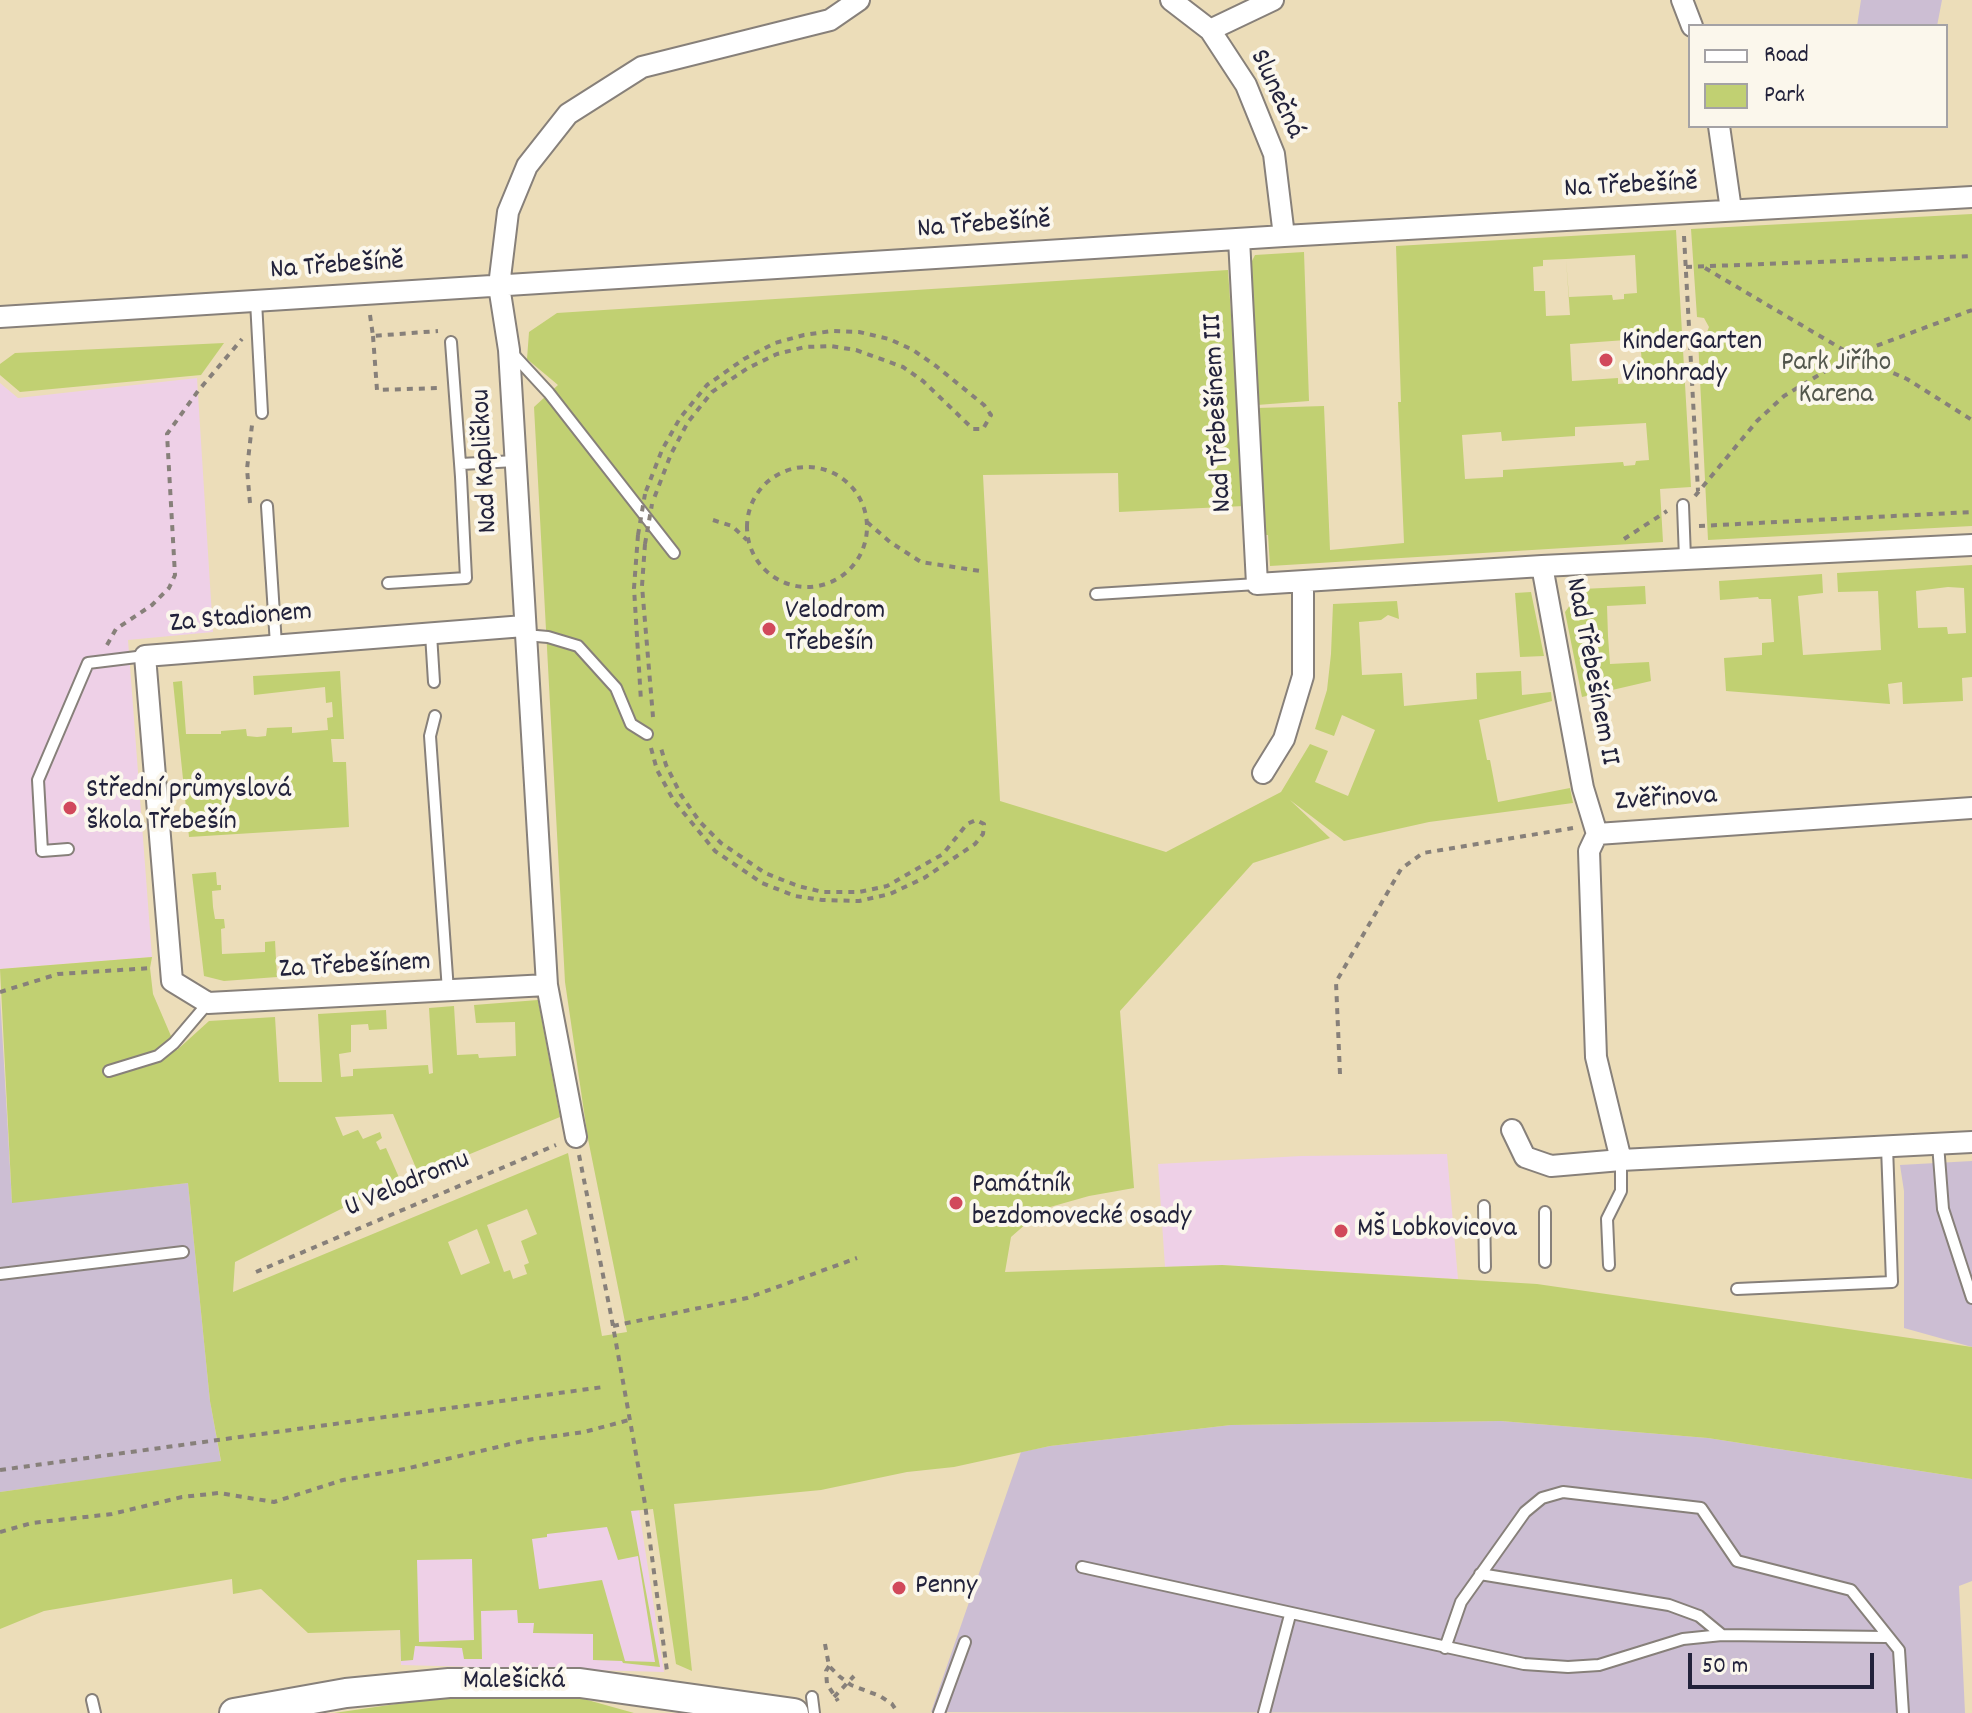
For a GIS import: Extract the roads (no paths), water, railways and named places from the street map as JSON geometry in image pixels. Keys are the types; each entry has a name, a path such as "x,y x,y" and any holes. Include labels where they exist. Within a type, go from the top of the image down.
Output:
{"street":[{"name":"Nad Kapličkou","path":"576,1137 547,985 509,350 499,286 508,212 527,166 568,114 642,67 830,20 859,0"},
{"name":"Slunečná","path":"1171,0 1210,30 1246,85 1274,154 1284,236"},
{"path":"1210,30 1273,0"},
{"path":"1682,0 1691,24"},
{"path":"1719,128 1731,210"},
{"name":"Na Třebešíně","path":"0,317 257,311 499,286 1284,236 1972,197"},
{"name":"Nad Třebešínem III","path":"1239,239 1257,584"},
{"path":"1257,584 1605,562 1972,545"},
{"name":"Nad Třebešínem II","path":"1542,566 1583,788 1596,829"},
{"path":"1263,773 1284,739 1303,676 1303,583"},
{"name":"Za Stadionem","path":"208,1003 171,973 145,656 431,634 524,631"},
{"name":"Zvěřinova","path":"1621,1160 1596,1057 1589,851 1596,829 1972,808"},
{"name":"Za Třebešínem","path":"208,1003 547,985"},
{"path":"1512,1130 1525,1157 1551,1166 1972,1142"},
{"name":"Malešická","path":"234,1713 346,1693 449,1683 580,1683 803,1705"}],"lane":[{"path":"257,311 262,409"},
{"path":"388,583 466,578 451,342"},
{"path":"509,350 549,393 674,553"},
{"path":"461,464 515,461"},
{"path":"1683,505 1685,558"},
{"path":"267,506 276,645"},
{"path":"1096,594 1257,584"},
{"path":"524,631 578,646 616,688 631,724 651,731"},
{"path":"431,634 434,682"},
{"path":"68,849 42,851 38,780 88,663 145,656"},
{"path":"435,716 430,736 448,991"},
{"path":"109,1071 158,1056 174,1043 208,1003"},
{"path":"1938,1144 1943,1209 1972,1298"},
{"path":"1737,1289 1892,1282 1887,1147"},
{"name":"Zvěřinova","path":"1609,1265 1607,1219 1621,1191 1621,1160"},
{"path":"1484,1206 1485,1267"},
{"path":"1545,1212 1545,1262"},
{"path":"0,1274 183,1252"},
{"path":"1445,1648 1461,1602 1525,1512 1542,1498 1563,1492 1701,1508 1737,1561 1851,1590 1899,1650 1903,1713"},
{"path":"1082,1567 1524,1664 1568,1667 1599,1665 1683,1639 1722,1635 1886,1637"},
{"path":"1480,1574 1669,1605 1699,1616 1722,1635"},
{"path":"1264,1713 1290,1615"},
{"path":"939,1713 965,1642"},
{"path":"92,1700 95,1713"},
{"path":"803,1705 814,1713"}],"place":[{"name":"KinderGarten Vinohrady","path":"1606,360"},
{"name":"Velodrom Třebešín","path":"769,629"},
{"name":"Střední průmyslová škola Třebešín","path":"70,808"},
{"name":"Památník bezdomovecké osady","path":"956,1203"},
{"name":"MŠ Lobkovicova","path":"1341,1231"},
{"name":"Penny","path":"899,1588"}],"park label":[{"name":"Park Jiřího Karena","path":"1836,381"}]}
